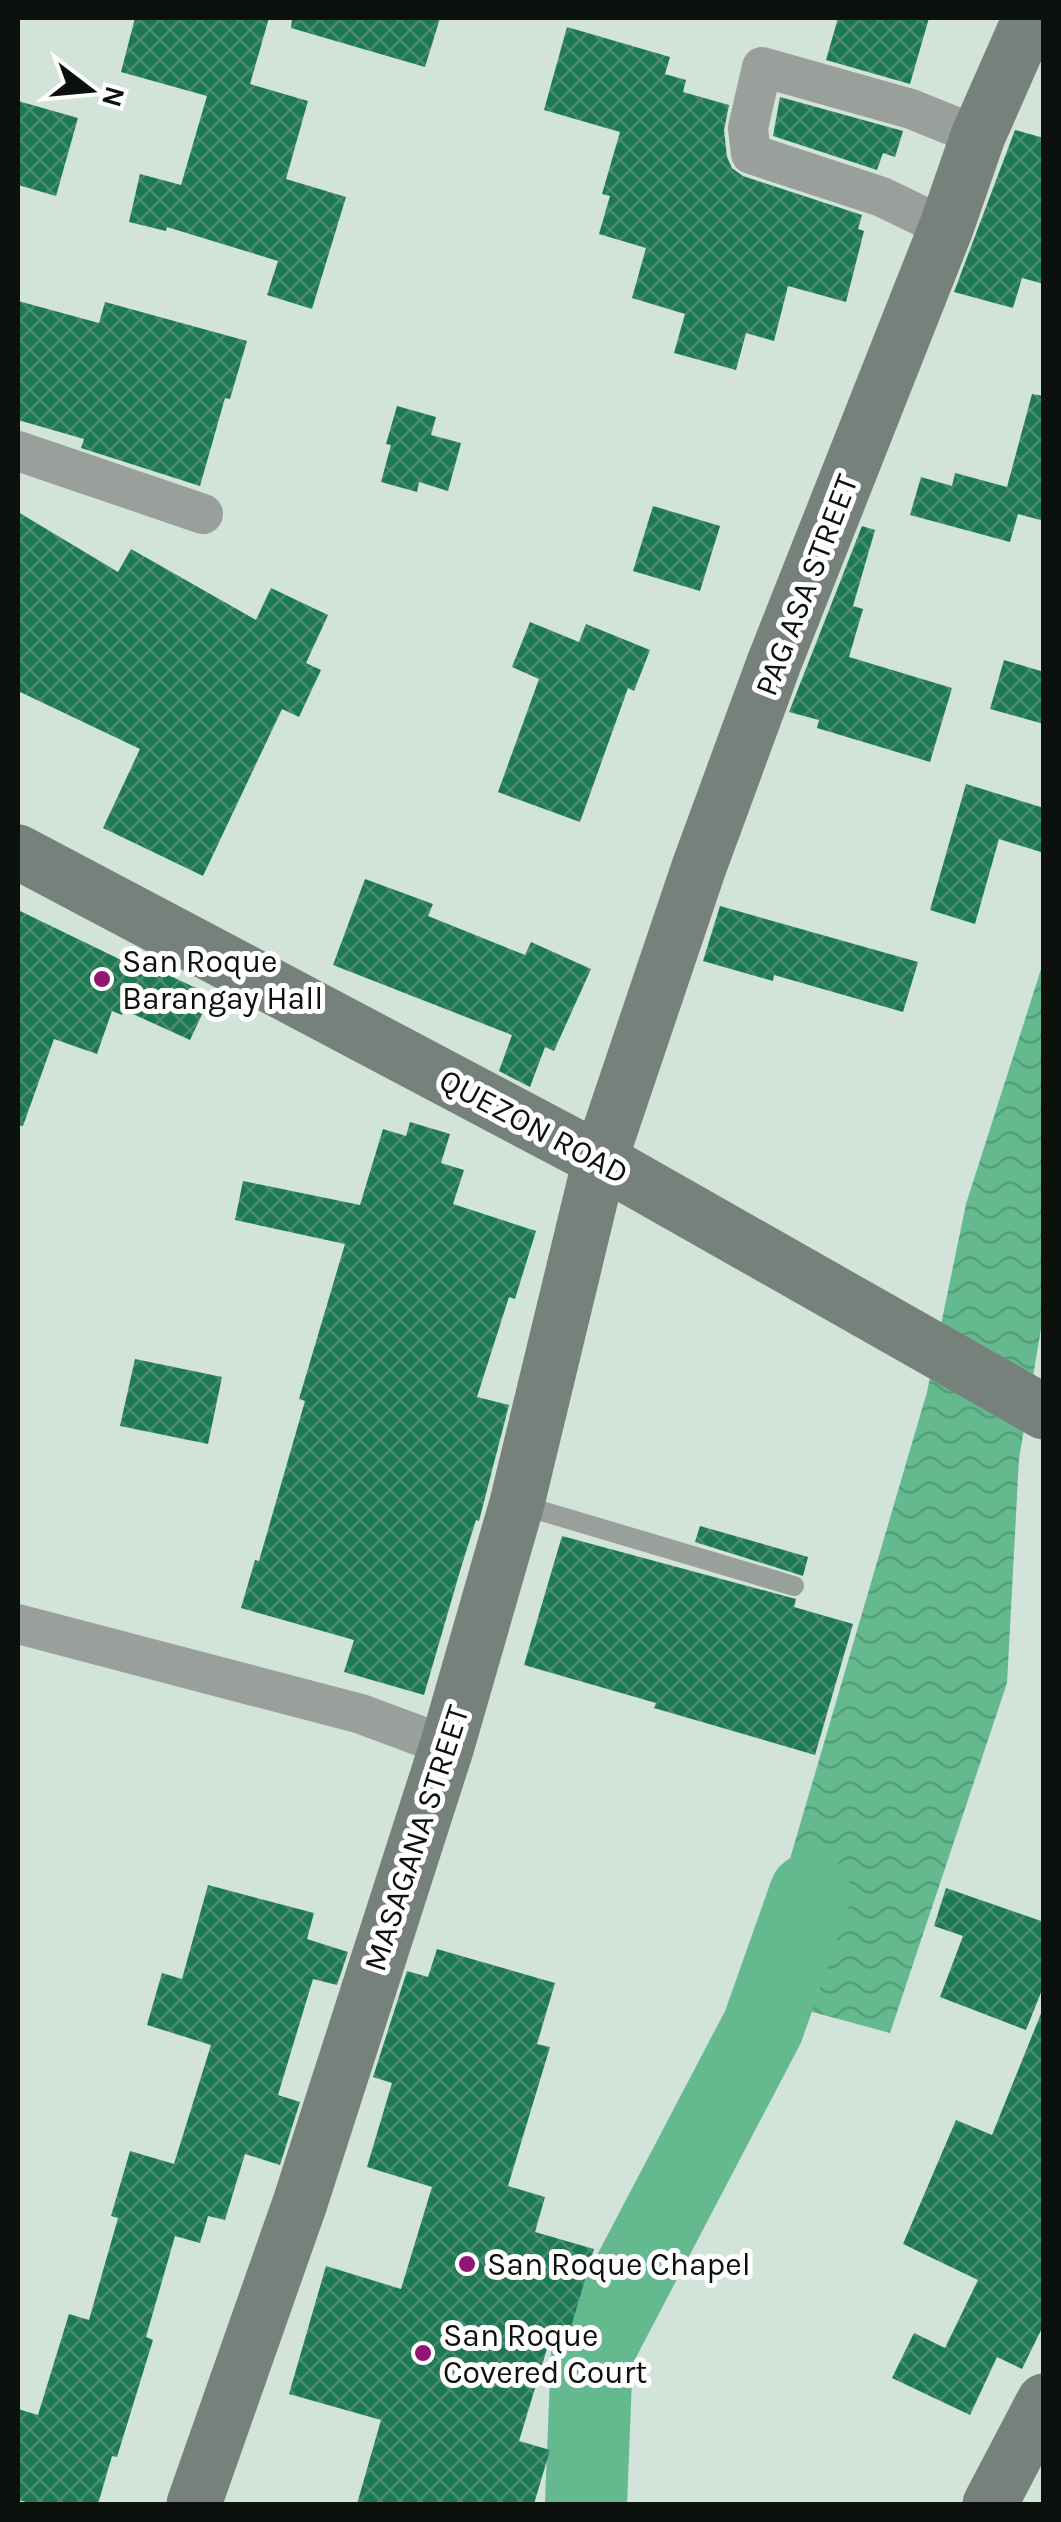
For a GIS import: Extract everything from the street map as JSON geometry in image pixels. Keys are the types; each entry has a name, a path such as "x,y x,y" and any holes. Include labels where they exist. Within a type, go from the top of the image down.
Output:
{"street":[{"name":"PAG ASA STREET","path":"600,1160 698,867 774,663 946,228 978,136 1030,18"},
{"path":"946,228 882,198 751,154 748,128 762,67 911,109 978,136"},
{"path":"18,451 203,514"},
{"name":"QUEZON ROAD","path":"18,852 600,1160 1044,1412"},
{"name":"MASAGANA STREET","path":"194,2504 300,2203 446,1746 517,1503 600,1160"},
{"path":"18,1624 362,1714 446,1746"},
{"path":"990,2504 1044,2401"}],"lane":[{"path":"517,1503 794,1586"}],"water":[{"path":"1043,963 1043,1317 1019,1459 1007,1683 890,2033 750,1995 927,1392 966,1204"}],"building":[{"path":"135,18 269,18 250,84 308,101 286,179 346,197 312,309 267,295 278,261 167,227 166,231 129,222 140,174 181,185 207,96 121,72"},
{"path":"292,18 440,18 425,67 291,28"},
{"path":"838,18 929,18 910,84 826,60"},
{"path":"567,27 670,57 665,74 686,80 683,92 729,105 724,130 727,157 732,168 743,176 862,215 858,229 864,231 846,302 788,286 774,341 746,333 736,370 674,353 685,314 632,298 646,248 599,234 610,196 602,194 620,132 544,110"},
{"path":"780,97 903,131 895,157 883,153 877,170 773,136"},
{"path":"18,101 78,118 56,196 18,185"},
{"path":"1015,130 1044,138 1044,284 1022,278 1013,308 954,292"},
{"path":"18,301 99,323 105,302 247,341 230,399 225,398 200,486 81,448 84,439 18,420"},
{"path":"1032,394 1044,396 1044,521 1018,514 1010,542 910,515 921,477 952,486 955,473 1007,487"},
{"path":"397,406 436,417 431,435 461,443 448,491 419,482 417,492 381,482"},
{"path":"653,506 720,526 700,591 633,571"},
{"path":"18,512 118,572 131,549 256,620 271,588 328,615 306,663 321,670 299,717 282,709 203,876 103,828 140,749 18,691"},
{"path":"862,526 875,530 853,606 863,609 849,657 952,688 930,762 817,728 819,720 789,712"},
{"path":"530,622 579,642 586,624 650,650 634,691 628,688 580,822 498,792 539,679 512,667"},
{"path":"1004,660 1044,672 1044,724 990,709"},
{"path":"966,784 1044,808 1044,853 999,839 975,924 930,910"},
{"path":"365,879 433,904 428,916 525,955 531,942 591,969 554,1051 545,1047 530,1087 499,1071 512,1035 333,965"},
{"path":"720,906 918,962 903,1012 774,975 773,981 703,961"},
{"path":"18,910 146,972 149,966 211,995 190,1040 124,1010 122,1015 112,1011 97,1054 54,1039 23,1126 18,1125"},
{"path":"410,1122 450,1134 441,1163 464,1170 453,1204 536,1231 515,1299 509,1297 477,1397 509,1405 479,1521 476,1520 424,1695 344,1672 354,1640 241,1608 255,1560 259,1561 305,1401 299,1399 345,1244 235,1220 243,1181 360,1205 383,1129 406,1136"},
{"path":"135,1359 222,1377 208,1444 120,1426"},
{"path":"700,1526 808,1557 803,1576 695,1542"},
{"path":"562,1536 796,1599 794,1607 853,1624 815,1755 524,1665"},
{"path":"208,1885 314,1913 307,1939 348,1952 337,1985 313,1979 278,2095 300,2102 280,2165 245,2154 225,2220 208,2216 200,2243 175,2236 146,2337 153,2340 117,2457 112,2456 98,2504 34,2504 18,2500 18,2409 38,2415 69,2314 89,2320 118,2218 111,2216 130,2151 174,2164 211,2045 147,2025 162,1973 182,1979"},
{"path":"946,1888 1044,1922 1044,1985 1026,2030 940,1997 963,1936 934,1926"},
{"path":"437,1949 555,1983 537,2044 550,2047 508,2186 545,2197 535,2232 594,2249 569,2334 553,2329 519,2441 550,2450 534,2504 357,2504 381,2420 289,2394 326,2266 401,2289 432,2187 367,2167 392,2083 373,2077 407,1971 428,1977"},
{"path":"1042,2011 1044,2324 1022,2369 997,2357 970,2415 892,2378 914,2333 945,2348 978,2280 903,2244 956,2120 992,2135"}],"waterway":[{"path":"586,2504 592,2353 763,2027 810,1894"}],"place":[{"name":"San Roque Barangay Hall","path":"102,979"},
{"name":"San Roque Chapel","path":"467,2264"},
{"name":"San Roque Covered Court","path":"423,2353"}]}
